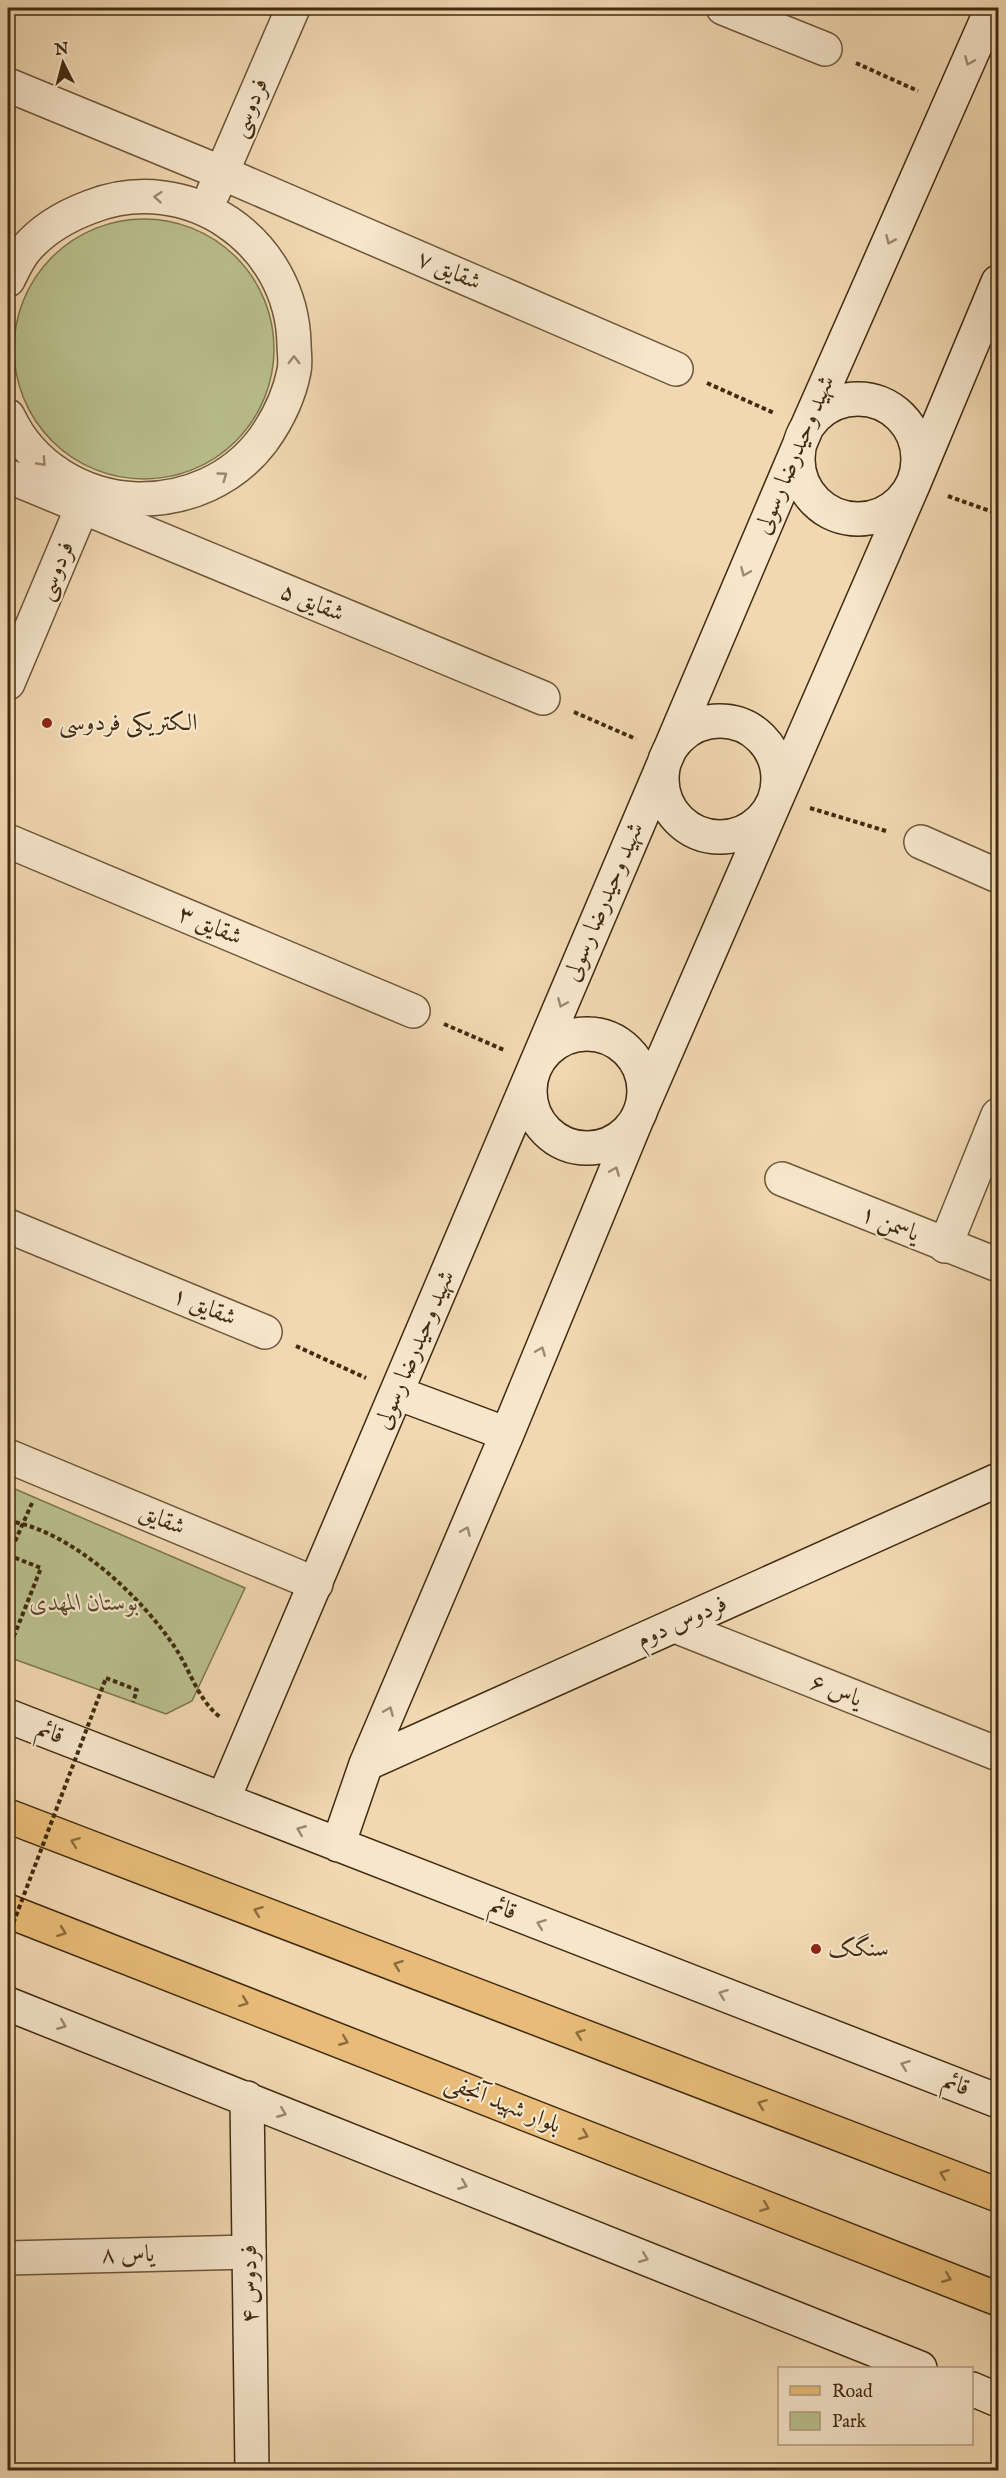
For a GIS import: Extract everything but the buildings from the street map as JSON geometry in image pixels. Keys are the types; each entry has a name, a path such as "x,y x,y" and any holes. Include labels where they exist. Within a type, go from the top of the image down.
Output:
{"main road":[{"path":"8,1816 999,2195"},
{"name":"بلوار شهید آنجفی","path":"8,1911 999,2299"}],"street":[{"name":"فردوسی","path":"207,209 293,8"},
{"path":"723,8 825,49"},
{"name":"شهید وحیدرضا رسولی","path":"223,1800 807,427 992,8"},
{"name":"شقایق ۷","path":"8,85 222,173 676,369"},
{"path":"8,280 26,249 63,217 110,199 159,196 207,209 248,236 278,275 294,321 295,370 280,417 251,456 211,485 164,499 86,500 8,476"},
{"path":"338,1845 366,1764 507,1434 639,1114 914,483 999,282"},
{"path":"858,399 878,402 895,411 909,426 917,444 919,464 914,483 903,500 888,512 868,519 849,519 830,512 814,501 803,484 798,465 800,445 807,427 821,412 838,403 858,399"},
{"path":"8,416 16,433 49,469 86,500"},
{"name":"فردوسی","path":"8,683 86,500"},
{"name":"شقایق ۵","path":"86,500 543,698"},
{"path":"714,721 734,722 752,729 766,742 776,760 779,778 776,797 767,814 753,828 735,836 716,837 698,833 681,823 669,808 662,790 662,771 668,753 680,737 696,726 714,721"},
{"name":"شقایق ۳","path":"8,841 413,1011"},
{"path":"921,842 999,876"},
{"path":"584,1034 603,1036 620,1044 634,1058 642,1076 644,1095 639,1114 629,1129 615,1141 598,1147 579,1148 562,1143 546,1132 532,1108 530,1081 536,1063 548,1048 565,1038 584,1034"},
{"path":"945,1246 999,1115"},
{"name":"یاسمن ۱","path":"782,1179 945,1246 999,1265"},
{"name":"شقایق ۱","path":"8,1226 266,1332"},
{"path":"398,1393 507,1434"},
{"name":"شقایق","path":"8,1456 316,1584"},
{"name":"فردوس دوم","path":"366,1764 999,1480"},
{"name":"یاس ۶","path":"675,1626 999,1754"},
{"name":"قائم","path":"8,1716 999,2101"},
{"path":"8,2004 918,2367"},
{"name":"فردوس ۴","path":"247,2098 252,2470"},
{"name":"یاس ۸","path":"8,2258 249,2252"},
{"path":"973,2389 999,2400"}],"path":[{"path":"825,49 950,105"},
{"path":"676,369 807,427"},
{"path":"914,483 999,513"},
{"path":"543,698 668,753"},
{"path":"776,797 921,842"},
{"path":"413,1011 536,1063"},
{"name":"شقایق ۱","path":"266,1332 398,1393"},
{"path":"8,1640 12,1641 41,1568 8,1555 45,1472"},
{"path":"8,1521 23,1523 81,1554 132,1595 175,1647 206,1706 249,1738"},
{"path":"8,1937 106,1678 137,1690 133,1702"}],"green space":[{"path":"131,219 157,219 182,224 205,234 227,248 245,266 259,288 269,311 274,349 269,387 259,410 245,432 227,450 205,464 182,474 157,479 131,479 106,474 83,464 61,450 43,432 29,410 19,387 14,362 14,336 19,311 29,288 43,266 61,248 83,234 106,224"},
{"name":"بوستان المهدی","path":"8,1486 245,1588 192,1701 166,1714 8,1657"}],"place":[{"name":"الکتریکی فردوسی","path":"47,723"},
{"name":"سنگک","path":"816,1949"}]}
